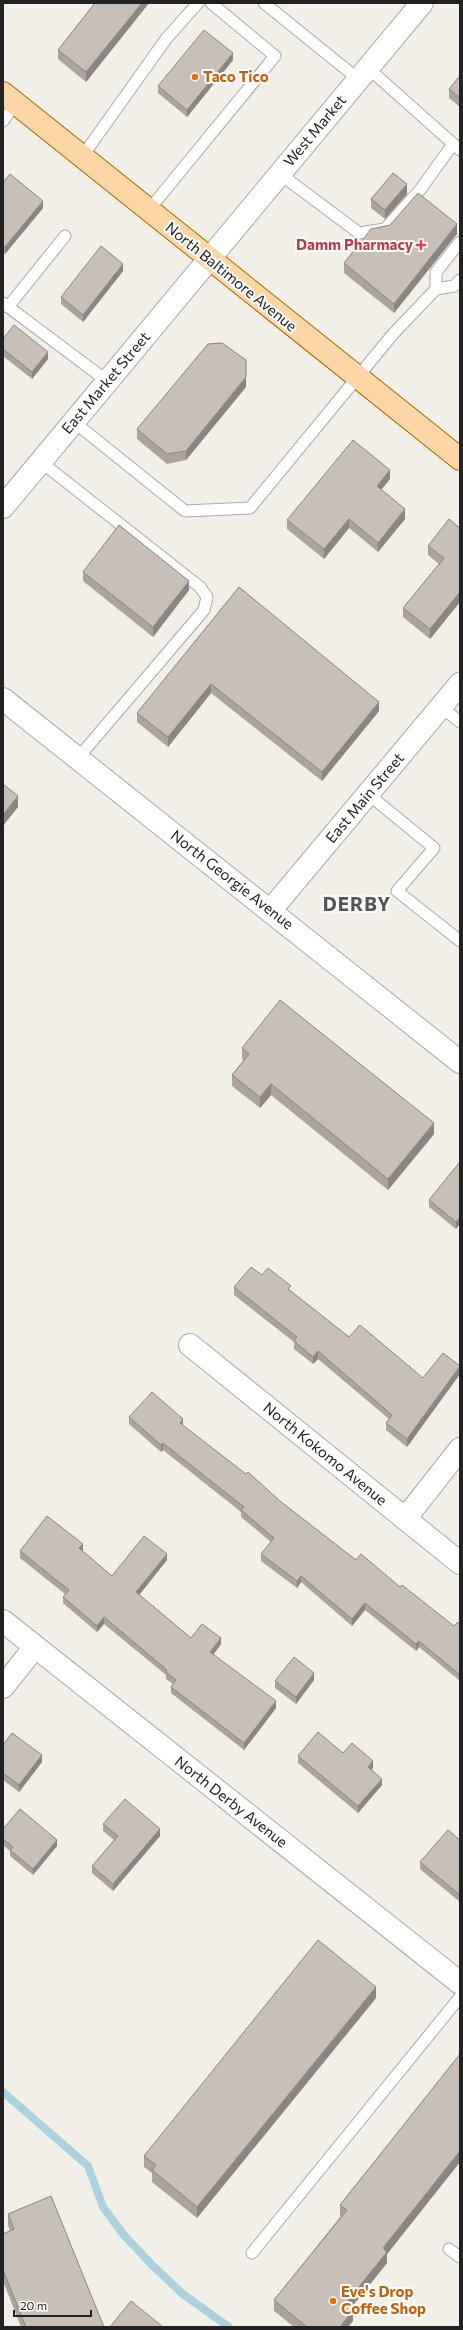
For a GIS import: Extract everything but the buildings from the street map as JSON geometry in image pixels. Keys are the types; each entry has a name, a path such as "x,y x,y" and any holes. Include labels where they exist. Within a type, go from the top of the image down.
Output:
{"main road":[{"name":"North Baltimore Avenue","path":"9,98 209,260 460,459"}],"street":[{"name":"West Market","path":"209,260 422,3"},
{"name":"East Market Street","path":"3,507 209,260"},
{"name":"East Main Street","path":"270,911 460,684"},
{"name":"North Georgie Avenue","path":"3,699 460,1062"},
{"name":"North Kokomo Avenue","path":"190,1345 460,1563"},
{"path":"405,1519 460,1449"},
{"name":"North Derby Avenue","path":"3,1621 460,1983"},
{"path":"3,1687 35,1647"}],"lane":[{"path":"82,157 166,39 198,3"},
{"path":"148,211 275,56 211,3"},
{"path":"264,3 363,73 457,147 385,229 359,233 280,174"},
{"path":"3,121 9,98"},
{"path":"65,236 5,305 107,381"},
{"path":"436,289 436,272 460,242"},
{"path":"74,422 185,511 250,508 358,379 393,334 436,289 454,286 460,280"},
{"path":"41,462 200,587 207,597 204,610 78,758"},
{"path":"441,707 460,722"},
{"path":"368,794 434,848 397,891 460,941"},
{"path":"252,2252 460,1997"},
{"path":"449,2249 460,2257"}],"waterway":[{"path":"3,2092 88,2166 103,2207 123,2234 153,2266 184,2295 229,2327"}],"place":[{"name":"Taco Tico","path":"195,77"},
{"name":"Damm Pharmacy","path":"421,245"},
{"name":"Eve's Drop Coffee Shop","path":"333,2301"}],"district":[{"name":"DERBY","path":"357,904"}]}
